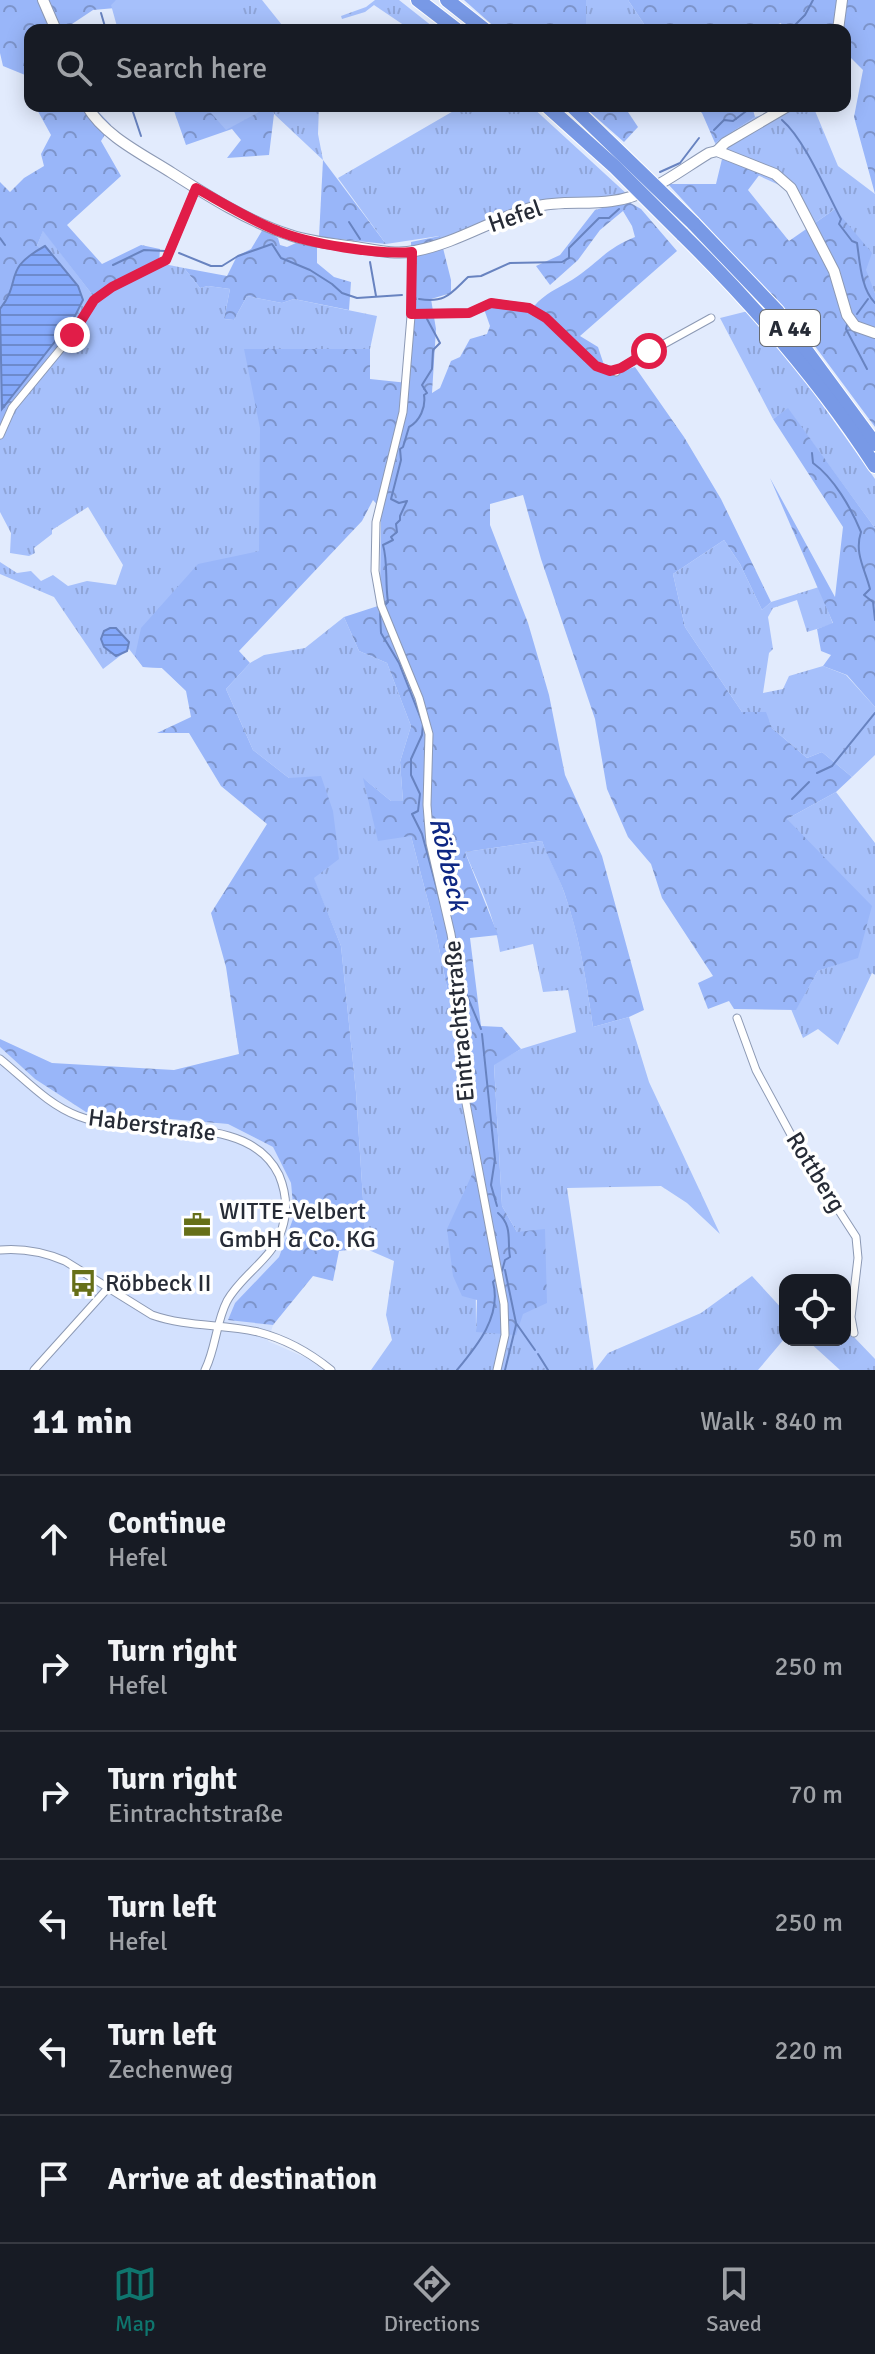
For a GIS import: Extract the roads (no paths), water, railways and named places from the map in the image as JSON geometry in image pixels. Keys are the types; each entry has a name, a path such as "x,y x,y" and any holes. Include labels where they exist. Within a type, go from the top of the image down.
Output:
{"highway":[{"path":"418,0 449,24"},
{"path":"447,0 477,24"},
{"name":"A 44","path":"554,112 777,311 875,444"},
{"name":"A 44","path":"578,112 687,228 766,321 875,466"}],"main road":[{"path":"43,0 53,24"},
{"path":"839,24 842,0"},
{"name":"Hefel","path":"92,112 103,127 196,188 266,225 294,236 388,253 412,252 445,244 537,207 630,197 717,151 725,143 778,112"},
{"path":"717,151 770,171 788,184 830,261 847,315 860,329 875,333"}],"street":[{"path":"0,435 12,408 72,335 94,300 112,287 166,260 196,188"},
{"name":"Eintrachtstraße","path":"412,252 411,314 403,412 376,522 375,571 381,605 419,698 429,734 427,805 430,843 460,990 466,1103 504,1304 505,1335 497,1370"},
{"path":"411,314 469,313 491,303 529,308 546,318 596,366 615,372 711,318"},
{"name":"Rottberg","path":"737,1018 756,1070 796,1144 856,1237 858,1258 851,1317 854,1333"},
{"name":"Haberstraße","path":"0,1059 52,1102 78,1116 111,1125 224,1134 243,1140 265,1155 284,1189 286,1208 282,1229 272,1248 235,1288 224,1308 205,1370"},
{"path":"0,1250 24,1249 50,1255 65,1261 152,1315 167,1320 256,1331 311,1355 331,1370"},
{"path":"34,1370 107,1289"}],"waterway":[{"path":"796,24 813,0"},
{"path":"101,13 104,24"},
{"path":"133,112 141,136"},
{"path":"714,130 724,120 733,121 745,112"},
{"path":"782,120 799,140 814,166 841,219 839,224 857,243 864,283 875,303"},
{"path":"660,172 680,163 699,138"},
{"path":"419,299 442,298 468,277 481,276 510,263 562,262 569,258 569,248 599,218 609,218 619,209"},
{"path":"349,222 360,239"},
{"path":"0,238 5,245"},
{"path":"179,253 211,266 222,266 238,256 272,244 281,258 310,270 342,293 357,298 402,295"},
{"path":"113,265 144,250 165,251"},
{"path":"370,262 376,296"},
{"path":"857,314 868,299"},
{"name":"Röbbeck","path":"383,607 388,602 383,545 393,540 391,537 397,532 396,524 407,501 399,503 391,499 401,460 400,449 409,427 421,413 427,393 422,385 432,369 433,350 440,343 427,319"},
{"path":"847,325 846,329 867,369"},
{"path":"812,453 813,463 841,494 861,532 859,554 870,589 864,595 873,602 875,620"},
{"name":"Röbbeck","path":"380,612 381,633 399,663 423,724 422,735 411,759 411,775 420,794 418,811 412,814 422,834 441,904"},
{"path":"817,773 832,766 875,713"},
{"path":"792,799 809,782"},
{"name":"Röbbeck","path":"454,973 456,988"},
{"name":"Röbbeck","path":"465,991 481,1029"},
{"name":"Röbbeck","path":"482,1034 495,1159 491,1185 497,1206"},
{"name":"Röbbeck","path":"498,1213 506,1223 510,1257 505,1260 502,1271"},
{"name":"Röbbeck","path":"505,1270 516,1323 535,1350"},
{"path":"457,1370 486,1330 494,1307 493,1282 496,1279"},
{"path":"505,1370 516,1325"},
{"name":"Röbbeck","path":"538,1354 548,1370"}],"place":[{"name":"WITTE-Velbert GmbH & Co. KG","path":"197,1225"},
{"name":"Röbbeck II","path":"83,1283"}]}
